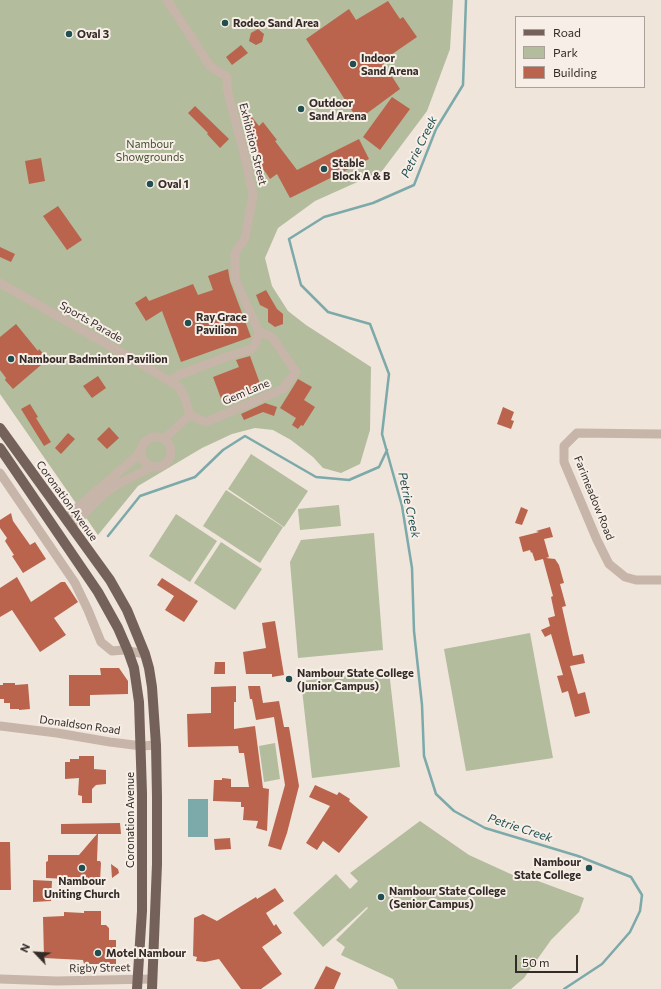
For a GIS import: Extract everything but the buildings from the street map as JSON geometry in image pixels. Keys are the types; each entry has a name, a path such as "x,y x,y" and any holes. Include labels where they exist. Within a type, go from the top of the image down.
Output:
{"main road":[{"name":"Coronation Avenue","path":"0,428 110,580 127,610 145,654 152,687 156,745 157,864 152,984"},
{"name":"Coronation Avenue","path":"0,448 98,592 118,628 134,668 139,702 142,746 142,896 137,984"}],"street":[{"name":"Exhibition Street","path":"167,0 210,66 227,77 227,89 247,165 253,196 245,238 235,253 235,279 259,332"},
{"name":"Sports Parade","path":"0,283 179,387 185,398 190,415"},
{"path":"170,381 179,375 252,349 255,345 259,332"},
{"name":"Gem Lane","path":"190,415 206,422 283,389 296,372 272,337 259,332"},
{"path":"164,440 190,415"},
{"name":"Farimeadow Road","path":"661,434 577,433 564,446 564,462 597,540 609,564 625,577 636,580 661,580"},
{"path":"56,531 68,522 71,513 135,458 144,444 151,438 160,438 170,447 171,452 168,460 161,466 151,466 118,484 104,494 78,522 68,522"},
{"path":"142,448 144,460 151,466"},
{"path":"0,473 75,583 101,642 112,651 128,651 145,654"},
{"name":"Donaldson Road","path":"0,726 142,746 156,745"},
{"name":"Rigby Street","path":"0,979 152,984"}],"green space":[{"name":"Nambour Showgrounds","path":"0,0 453,0 450,49 427,111 382,171 315,201 278,228 265,258 272,286 288,311 306,325 371,367 370,430 360,464 341,473 323,468 313,457 291,440 273,430 255,428 232,434 202,448 138,486 98,535 0,394"},
{"path":"251,454 308,491 284,527 228,489"},
{"path":"226,490 283,527 260,563 203,526"},
{"path":"339,505 341,526 300,530 298,509"},
{"path":"176,514 217,541 190,582 149,556"},
{"path":"374,533 383,650 298,658 290,562 301,540"},
{"path":"221,542 262,569 235,610 194,583"},
{"path":"530,633 553,758 466,771 444,649"},
{"path":"389,671 400,767 312,778 301,681"},
{"path":"275,743 280,779 264,782 259,746"},
{"path":"420,821 469,855 515,876 519,874 584,898 579,912 551,940 524,978 511,989 398,989 393,979 341,955 345,947 336,940 368,908 367,907 323,947 293,913 336,874 350,889 358,881 350,873"}],"water":[{"path":"188,799 208,799 208,837 188,837"}],"waterway":[{"name":"Petrie Creek","path":"466,0 463,85 436,129 414,185 373,203 324,217 289,239 301,285 328,312 370,324 389,374 382,434 402,506 412,568 414,631 422,705 424,756 436,794 454,811 485,828 578,856 631,877 642,895 640,911 630,932 602,964 564,989"},
{"path":"108,536 140,496 195,477 223,450 245,436 316,477 349,480 379,467 387,450"}],"place":[{"name":"Rodeo Sand Area","path":"225,23"},
{"name":"Oval 3","path":"69,34"},
{"name":"Indoor Sand Arena","path":"353,64"},
{"name":"Outdoor Sand Arena","path":"301,109"},
{"name":"Stable Block A & B","path":"324,169"},
{"name":"Oval 1","path":"150,184"},
{"name":"Ray Grace Pavilion","path":"188,323"},
{"name":"Nambour Badminton Pavilion","path":"11,359"},
{"name":"Nambour State College (Junior Campus)","path":"289,679"},
{"name":"Nambour Uniting Church","path":"82,868"},
{"name":"Nambour State College","path":"589,868"},
{"name":"Nambour State College (Senior Campus)","path":"381,897"},
{"name":"Motel Nambour","path":"98,953"}]}
